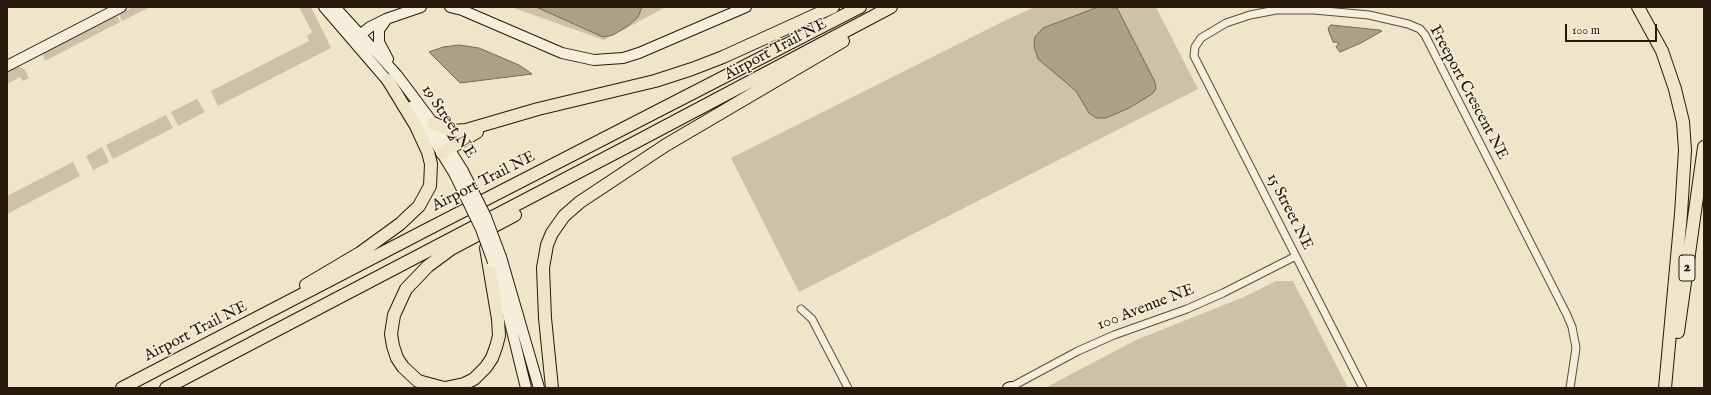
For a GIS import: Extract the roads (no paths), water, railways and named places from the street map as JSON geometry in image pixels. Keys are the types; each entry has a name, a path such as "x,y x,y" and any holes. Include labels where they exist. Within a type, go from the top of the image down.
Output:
{"highway":[{"path":"433,123 452,131 466,130 498,122 538,109 655,81 692,69 760,41 833,7"},
{"name":"Airport Trail NE","path":"122,388 860,7"},
{"name":"Airport Trail NE","path":"166,388 891,7"},
{"path":"552,388 545,318 543,268 547,245 552,233 564,216 580,202 666,145 900,7"},
{"path":"1638,7 1662,50 1675,89 1683,122"},
{"path":"1647,7 1668,48 1680,87 1683,122 1684,150 1681,222 1665,388"},
{"path":"243,326 377,240 411,215 426,196 431,178 431,164 428,152 392,77"},
{"path":"446,151 465,138 498,122"},
{"path":"484,235 494,261 498,319 499,336 492,358 486,368 474,379 464,384 444,388 418,381 409,374 397,358 391,334 394,315 406,289 428,266 451,249 581,178 634,143"},
{"name":"2","path":"1668,388 1672,374 1704,147"},
{"path":"172,388 198,371"}],"street":[{"path":"7,66 122,7"},
{"name":"19 Street NE","path":"324,7 356,38 433,123 446,151 486,217 494,261 526,388"},
{"name":"19 Street NE","path":"335,7 356,38"},
{"path":"356,38 372,26 388,18 421,7"},
{"path":"450,7 462,10 562,54 594,60 623,58 639,53 746,7"},
{"name":"Freeport Crescent NE","path":"1195,47 1201,38 1226,23 1250,15 1276,10 1314,10 1369,14 1408,24 1420,29 1425,35 1567,315 1572,327 1576,348 1570,388"},
{"path":"388,18 379,30 379,42 392,77"},
{"name":"15 Street NE","path":"1195,47 1194,56 1196,61 1363,388"},
{"name":"19 Street NE","path":"392,77 409,105 446,151"},
{"name":"19 Street NE","path":"459,173 484,235"},
{"name":"100 Avenue NE","path":"1010,388 1083,349 1114,335 1187,309 1223,293 1296,256"},
{"name":"19 Street NE","path":"494,261 539,388"},
{"path":"801,309 812,319 848,388"}]}
